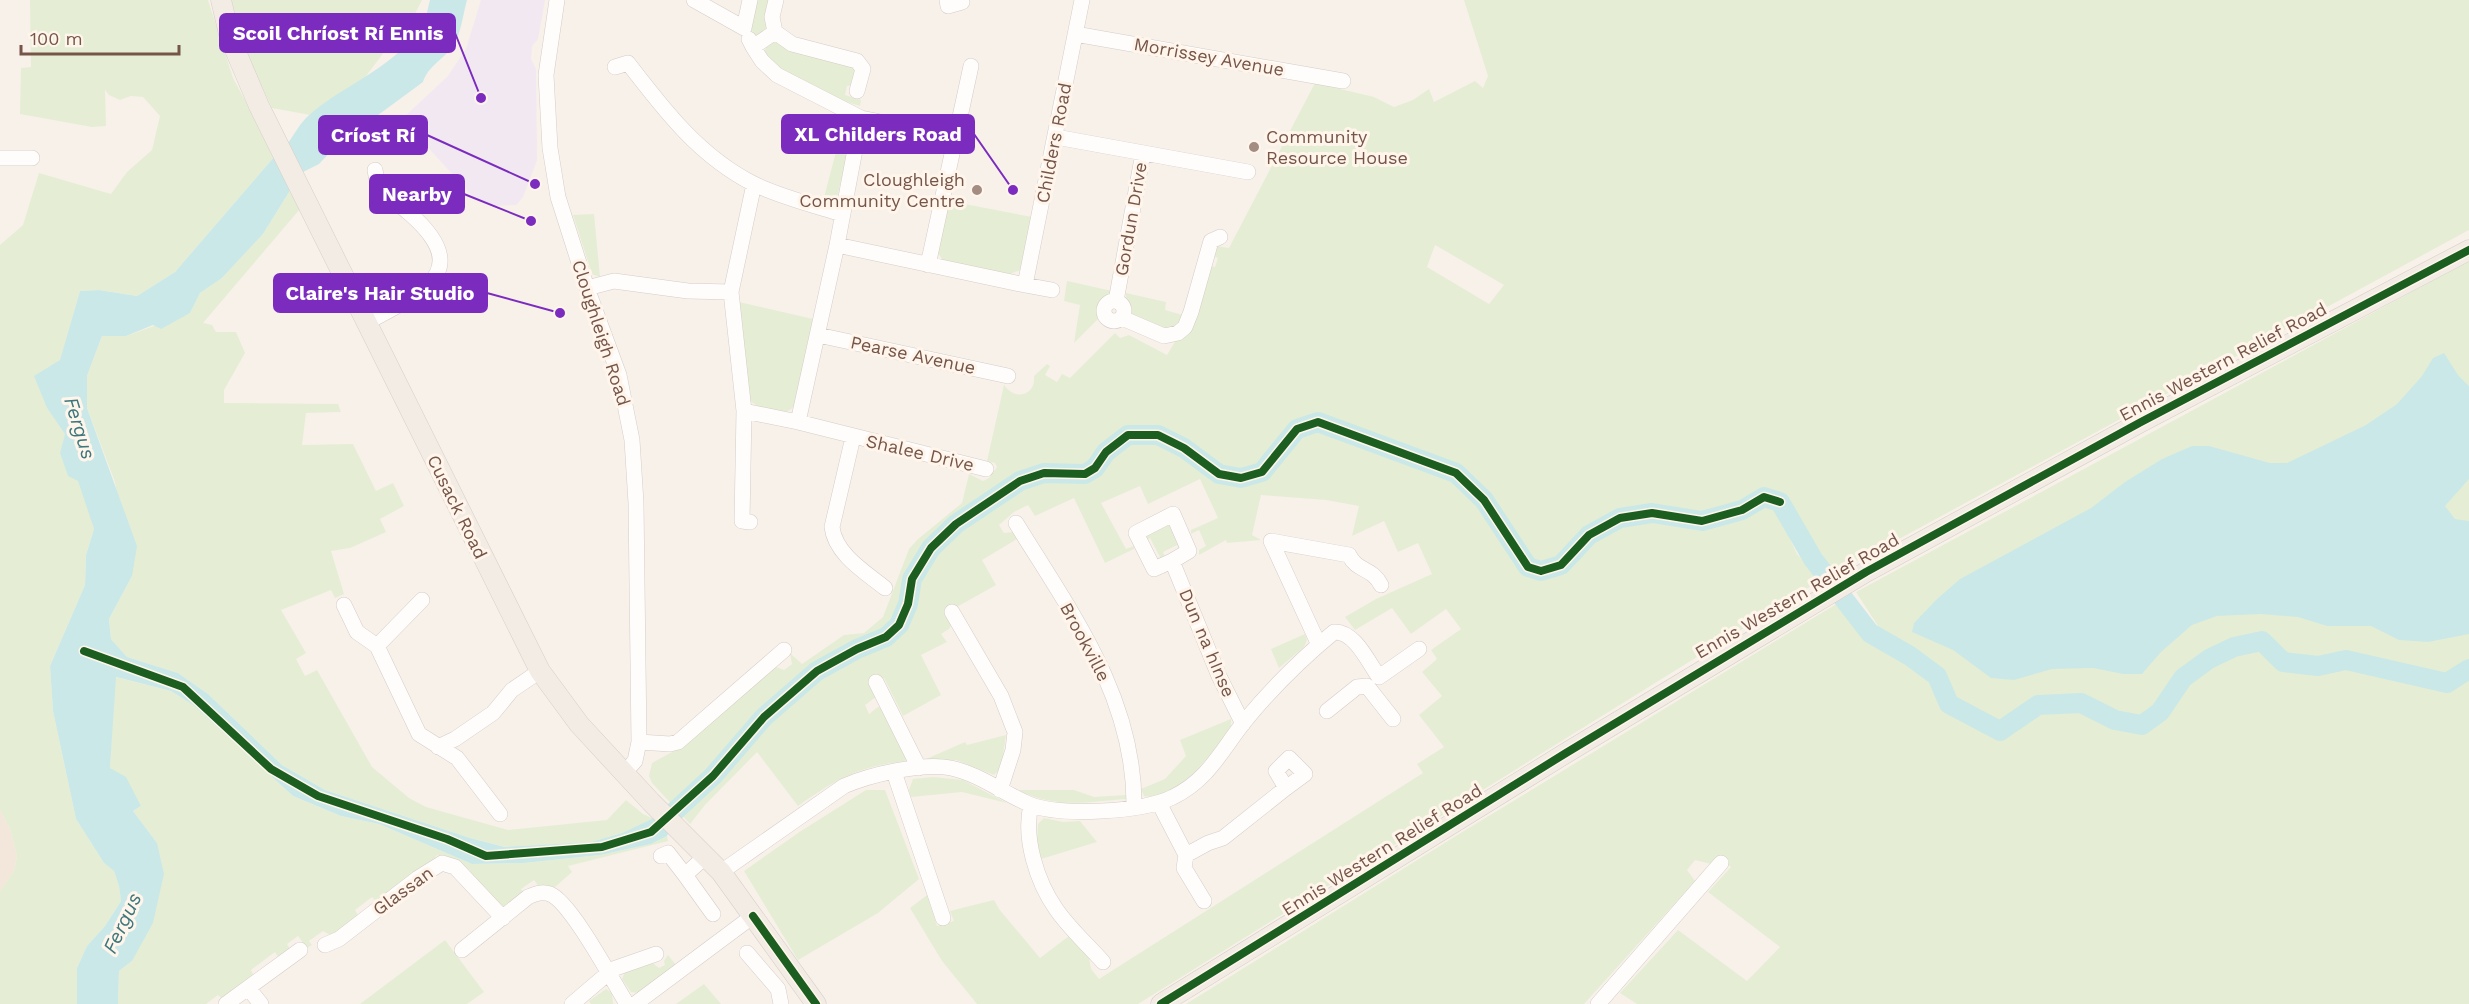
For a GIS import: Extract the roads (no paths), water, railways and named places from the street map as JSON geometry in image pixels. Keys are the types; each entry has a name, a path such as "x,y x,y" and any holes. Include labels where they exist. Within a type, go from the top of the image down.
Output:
{"main road":[{"name":"Cusack Road","path":"221,0 230,38 299,188 540,671 579,724 651,802 722,872 816,1004"},
{"name":"Ennis Western Relief Road","path":"1161,1004 1866,572 2141,422 2469,250"}],"street":[{"name":"Cloughleigh Road","path":"557,0 546,75 550,148 558,197 587,288 619,375 632,440 636,503 639,742 635,761 624,773"},
{"path":"694,0 744,28 762,61 777,75 861,118 954,137"},
{"path":"744,28 750,0"},
{"path":"776,0 772,17 776,32 792,44 857,61 863,69 857,91"},
{"path":"947,0 948,6 962,2 961,0"},
{"name":"Childers Road","path":"1025,285 1082,0"},
{"path":"753,47 776,32"},
{"name":"Morrissey Avenue","path":"1076,34 1343,81"},
{"path":"615,67 628,63 661,106 698,146 723,165 754,184 840,221"},
{"path":"928,265 971,66"},
{"path":"798,422 837,245 861,118"},
{"name":"Gordun Drive","path":"1056,137 1143,153 1116,301 1123,306 1122,318 1164,336 1178,333 1185,327 1191,312 1211,242 1220,237"},
{"path":"1143,153 1248,172"},
{"path":"0,159 32,158"},
{"path":"366,323 420,293 437,276 441,265 439,247 411,215 380,188 375,170"},
{"path":"750,522 742,521 744,411 731,292 754,184"},
{"path":"837,245 1052,290"},
{"path":"587,288 614,281 688,291 731,292"},
{"name":"Pearse Avenue","path":"818,335 1008,376"},
{"name":"Shalee Drive","path":"744,411 798,422 986,469"},
{"name":"Shalee Drive","path":"853,437 832,528 834,539 857,566 885,588"},
{"name":"Brookville","path":"1016,523 1104,671 1125,736 1134,806"},
{"path":"1319,645 1271,541 1349,555 1353,563 1376,575 1381,585"},
{"name":"Dun na hInse","path":"1172,561 1219,676 1243,724"},
{"path":"344,605 357,632 377,646 419,734 457,758 484,802 500,814"},
{"path":"377,646 418,609"},
{"path":"952,612 956,632 1001,696 1015,732 1013,750 1000,790"},
{"name":"Dun na hInse","path":"1031,806 1069,812 1159,803 1175,796 1210,771 1243,724 1286,673 1334,632 1342,632 1351,637 1393,718"},
{"path":"1327,711 1357,687 1373,682 1419,649"},
{"path":"639,742 670,744 678,742 784,650"},
{"path":"438,747 455,739 493,713 512,690 540,671"},
{"path":"876,682 919,768"},
{"path":"722,872 843,786 866,776 919,768 948,767 967,773 1031,806 1029,831 1032,851 1050,901 1103,962"},
{"path":"894,772 943,918"},
{"path":"1186,855 1223,838 1286,788"},
{"path":"1159,803 1186,855 1184,868 1204,901"},
{"path":"661,856 668,853 713,914"},
{"path":"685,875 706,856"},
{"name":"Glassan","path":"325,945 339,939 418,878 442,863 455,867 503,918"},
{"path":"1598,1004 1705,872 1721,863"},
{"path":"462,950 528,897 539,892 552,894 566,908 627,1004"},
{"path":"644,1001 753,916"},
{"path":"226,1004 300,950"},
{"path":"747,953 778,989 781,1004"},
{"path":"572,1004 608,972 656,954"},
{"path":"249,989 261,1004"}],"water":[{"name":"Fergus","path":"430,0 467,0 456,41 432,67 423,82 336,146 319,164 301,173 263,234 222,278 200,293 190,313 161,329 153,325 126,336 102,336 87,376 87,408 137,546 132,576 109,619 111,639 127,657 178,673 208,694 282,765 325,790 470,838 505,847 591,842 622,833 680,806 667,836 651,844 600,855 524,863 472,864 379,824 341,816 293,796 193,705 171,691 116,677 110,768 126,777 141,806 133,811 157,843 164,874 153,923 132,961 119,971 118,1004 77,1004 77,968 87,946 105,926 121,901 114,871 104,863 76,819 53,711 50,666 85,585 86,555 94,529 78,481 68,476 60,453 65,434 47,408 34,376 60,360 80,291 99,290 137,296 175,272 285,146 307,117 400,51 424,20"},
{"path":"2444,353 2458,375 2469,386 2469,479 2445,506 2455,519 2469,521 2469,634 2428,642 2399,640 2371,626 2327,626 2298,617 2261,614 2217,616 2192,625 2161,652 2142,674 2123,674 2093,668 2052,669 2014,680 1991,678 1953,650 1912,632 1914,623 1960,579 2091,508 2125,482 2162,459 2192,446 2209,446 2270,463 2287,463 2366,425 2397,404 2422,376 2433,358"}],"waterway":[{"path":"661,824 713,776 764,717 817,671 857,649 886,637 899,625 908,604 912,579 931,548 956,524 1020,481 1044,473 1085,474 1095,468 1106,452 1128,435 1158,435 1184,448 1219,474 1241,478 1262,472 1297,429 1318,422 1456,473 1484,500 1528,567 1541,571 1561,565 1589,535 1620,518 1652,513 1702,521 1742,510 1764,497 1780,502 1813,559 1870,633 1910,656 1937,676 1949,704 2000,731 2038,705 2081,703 2115,720 2142,725 2160,712 2183,678 2209,659 2234,647 2262,641 2283,662 2318,666 2346,660 2447,683 2469,669"}],"place":[{"name":"Scoil Chríost Rí Ennis","path":"481,98"},
{"name":"Community Resource House","path":"1254,147"},
{"name":"Críost Rí","path":"535,184"},
{"name":"Cloughleigh Community Centre","path":"977,190"},
{"name":"XL Childers Road","path":"1013,190"},
{"name":"Nearby","path":"531,221"},
{"name":"Claire's Hair Studio","path":"560,313"}]}
